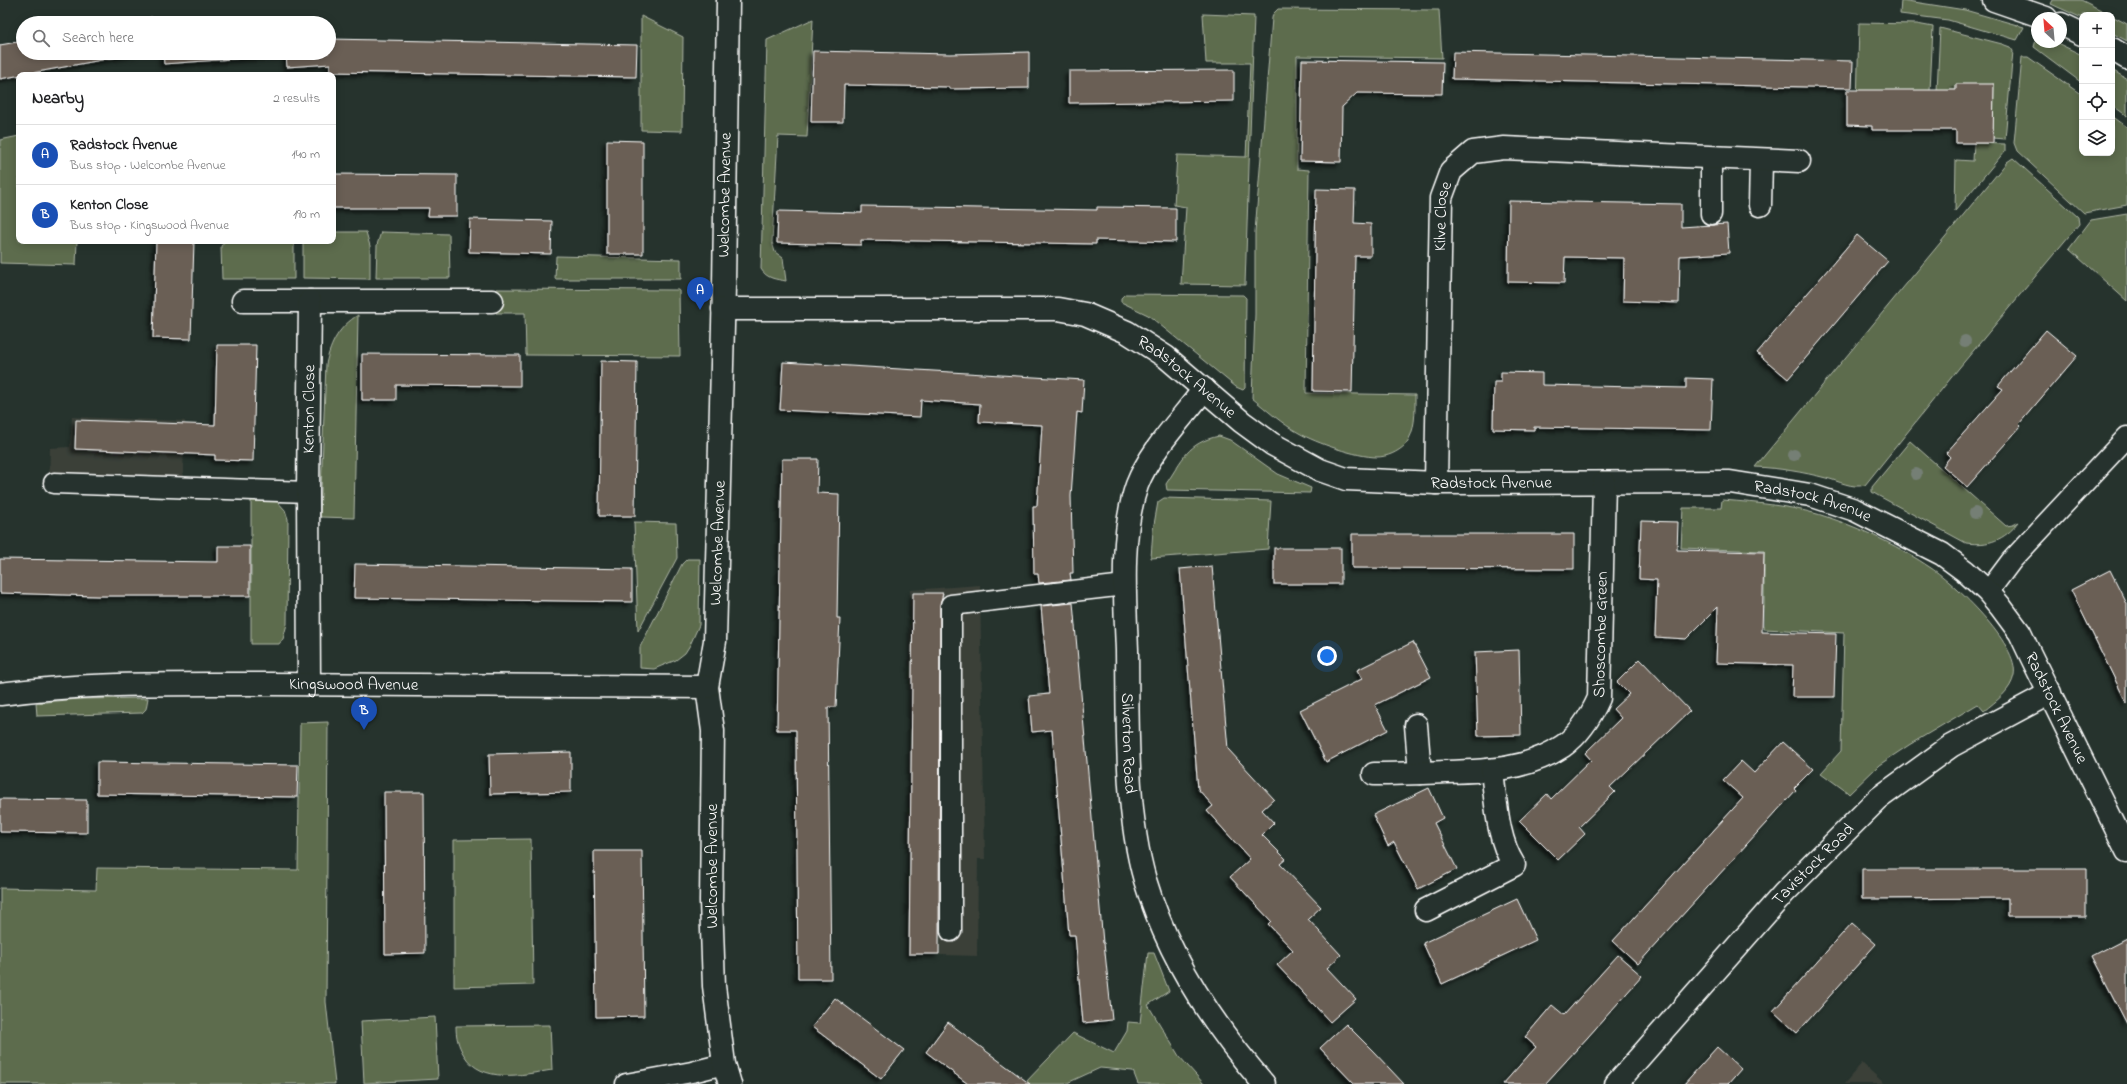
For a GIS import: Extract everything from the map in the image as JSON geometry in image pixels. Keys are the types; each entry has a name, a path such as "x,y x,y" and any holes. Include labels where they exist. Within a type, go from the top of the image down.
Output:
{"street":[{"name":"Welcombe Avenue","path":"727,1074 714,986 711,901 713,731 707,686 715,641 723,309 728,0"},
{"path":"1994,0 2031,13"},
{"path":"2067,27 2079,33"},
{"path":"2115,51 2127,58"},
{"name":"Kilve Close","path":"1436,483 1441,198 1451,171 1473,152 1504,148 1799,162"},
{"path":"1760,205 1761,161"},
{"path":"243,301 492,301"},
{"name":"Kenton Close","path":"309,684 308,492 310,301"},
{"name":"Radstock Avenue","path":"723,309 1058,309 1085,314 1127,332 1166,357 1242,422 1272,444 1320,470 1346,479 1436,483 1730,482 1810,495 1855,510 1942,554 1988,592 2020,633 2127,851"},
{"name":"Silverton Road","path":"1204,389 1150,459 1142,472 1131,504 1128,521 1125,585 1129,745 1134,812 1145,879 1157,914 1170,944 1193,988 1231,1044 1264,1084"},
{"name":"Shoscombe Green","path":"1374,774 1492,771 1528,763 1564,746 1583,727 1599,698 1604,483"},
{"name":"Kingswood Avenue","path":"0,694 46,688 91,686 309,684 707,686"},
{"name":"Tavistock Road","path":"1616,1084 1784,893 1879,798 1952,746 2050,693"},
{"path":"1416,725 1420,773"},
{"path":"1426,910 1514,865 1508,856 1503,836 1497,810 1492,771"}],"lane":[{"path":"1711,158 1711,214"},
{"path":"1988,592 2012,560 2127,437"},
{"path":"54,483 308,492"},
{"path":"951,931 950,605 1125,585"},
{"path":"626,1084 692,1072 727,1074"}],"shaded area":[{"path":"72,417 185,421 182,497 49,492 50,448 70,447"},
{"path":"980,585 985,859 978,859 977,956 908,954 910,590"},
{"path":"1862,1063 1885,1084 1844,1084"}],"green space":[{"path":"1901,0 1965,10 2024,27 2017,40 1948,20 1900,14"},
{"path":"2053,0 2081,0 2105,12 2079,12 2079,17 2051,4"},
{"path":"1278,9 1439,10 1442,58 1297,56 1297,169 1309,170 1306,393 1415,395 1414,421 1409,440 1399,450 1385,456 1377,457 1359,455 1316,441 1299,433 1275,417 1252,398 1255,314 1255,232 1272,18 1273,14"},
{"path":"1203,14 1254,16 1245,285 1181,284 1186,207 1174,205 1177,155 1246,157 1250,63 1206,63"},
{"path":"641,16 683,37 682,131 641,130"},
{"path":"2115,18 2127,24 2127,41 2115,35"},
{"path":"813,19 807,137 778,136 772,242 775,252 783,258 786,281 769,277 761,269 767,40"},
{"path":"1859,23 1917,24 1933,27 1930,91 1857,108"},
{"path":"1940,28 2002,44 2010,47 2013,51 2005,139 1993,138 1994,84 1956,91 1937,91"},
{"path":"2035,48 2067,48 2079,54 2079,81"},
{"path":"2022,57 2028,57 2079,93 2079,156 2115,156 2115,118 2127,127 2127,205 2084,213 2017,151 2014,143"},
{"path":"2115,72 2127,79 2127,116 2115,107"},
{"path":"16,137 16,244 77,244 76,265 0,263 0,140"},
{"path":"1974,143 2005,144 2005,151 1955,211 1956,160 1973,161"},
{"path":"2013,158 2078,217 2079,224 1959,368 1865,485 1855,486 1800,472 1755,467 2007,162"},
{"path":"2127,214 2127,301 2069,249 2091,220"},
{"path":"336,232 366,232 370,246 370,279 303,278 303,244 336,244"},
{"path":"381,232 449,234 450,278 376,278 377,245"},
{"path":"223,244 294,244 294,279 222,279 221,246"},
{"path":"556,256 681,259 681,279 555,279"},
{"path":"497,289 679,290 680,356 526,355 525,313 496,313"},
{"path":"1125,294 1243,295 1246,298 1245,388 1243,390 1236,387 1148,315 1121,302 1121,298"},
{"path":"358,315 354,518 320,517 326,364 333,342 341,330"},
{"path":"1219,436 1230,440 1278,474 1311,488 1310,493 1167,490 1166,484 1187,453 1200,443"},
{"path":"1910,441 2006,526 2019,522 2008,533 1996,540 1982,544 1966,543 1872,492 1872,487"},
{"path":"1164,498 1271,501 1268,549 1151,558 1153,530 1158,502"},
{"path":"251,499 276,500 285,510 288,519 287,624 283,639 279,644 251,644"},
{"path":"1722,500 1750,502 1806,511 1871,534 1919,560 1955,587 1996,632 2007,648 2013,662 2014,675 2010,686 1984,711 1978,704 1909,745 1879,765 1849,794 1821,773 1841,751 1844,633 1764,629 1764,551 1681,548 1683,508 1721,508"},
{"path":"634,522 676,523 677,558 638,631"},
{"path":"687,559 700,559 699,625 685,653 676,660 654,669 640,668 640,647 682,564"},
{"path":"148,698 146,709 142,713 37,716 36,703 78,699"},
{"path":"328,722 326,1002 335,1084 0,1084 0,888 96,890 97,868 298,870 300,723"},
{"path":"531,839 533,985 454,987 454,840"},
{"path":"1148,953 1154,953 1169,991 1148,1005 1179,1056 1204,1084 1138,1084 1133,1071 1100,1068 1065,1084 1024,1084 1073,1033 1114,1053 1127,1031 1128,1022 1140,1023"},
{"path":"435,1017 438,1079 364,1083 361,1021"},
{"path":"550,1025 552,1070 515,1075 492,1074 481,1070 472,1064 460,1048 456,1030 456,1026"}],"building":[{"path":"336,39 637,45 636,77 330,72 330,64 287,67 286,60 336,60"},
{"path":"16,42 16,60 102,60 37,72 16,72 16,76 0,79 0,45"},
{"path":"813,51 950,54 1029,52 1029,88 950,89 950,87 844,85 843,122 811,122"},
{"path":"1453,52 1853,61 1852,88 1452,79"},
{"path":"164,60 218,60 164,64"},
{"path":"1302,60 1443,62 1442,94 1357,93 1342,107 1341,162 1300,161"},
{"path":"1234,70 1234,101 1069,103 1069,71"},
{"path":"1956,84 1994,84 1993,143 1956,143 1956,130 1872,130 1872,126 1847,125 1847,90 1956,90"},
{"path":"607,140 643,141 643,254 607,254"},
{"path":"336,174 457,175 457,216 428,216 429,208 336,208"},
{"path":"1316,189 1355,190 1354,223 1371,224 1371,256 1355,256 1352,392 1313,391"},
{"path":"1509,201 1681,204 1681,227 1727,224 1729,253 1680,256 1679,303 1623,301 1624,258 1565,257 1564,283 1508,282"},
{"path":"862,206 1097,210 1097,207 1176,208 1176,242 1096,240 1096,244 861,240 861,245 777,243 778,211 862,213"},
{"path":"470,219 552,221 551,254 469,252"},
{"path":"1857,235 1888,261 1788,379 1757,353"},
{"path":"156,244 194,244 191,339 153,338"},
{"path":"2046,330 2077,356 2019,424 2021,426 1967,487 1943,466 1950,457 1946,453 2003,389 1998,386"},
{"path":"217,345 256,345 253,461 215,460 215,455 75,449 76,420 215,425"},
{"path":"362,354 520,355 520,386 396,385 396,400 362,400"},
{"path":"601,361 637,362 635,516 599,516"},
{"path":"783,362 1084,380 1082,413 1077,412 1071,496 1073,573 1070,573 1071,580 1039,583 1038,574 1034,574 1033,506 1037,506 1042,425 979,422 980,404 921,400 920,417 780,410"},
{"path":"1501,372 1542,373 1542,385 1686,388 1686,378 1713,379 1711,430 1534,427 1534,430 1493,429 1494,382 1501,382"},
{"path":"782,459 818,459 817,493 839,494 837,618 840,618 836,707 828,707 831,979 798,979 796,730 777,730"},
{"path":"1641,521 1678,522 1677,550 1764,552 1762,632 1836,634 1834,697 1792,697 1793,665 1716,663 1718,607 1686,639 1655,637 1657,580 1639,579"},
{"path":"1352,534 1574,534 1574,569 1352,568"},
{"path":"218,546 250,546 250,596 97,596 0,593 0,559 218,562"},
{"path":"1274,548 1341,548 1341,584 1274,584"},
{"path":"355,564 632,569 632,602 354,598"},
{"path":"1212,566 1228,749 1274,799 1262,810 1274,823 1262,835 1286,859 1280,864 1321,907 1308,919 1341,955 1327,968 1356,999 1330,1022 1277,965 1293,950 1268,924 1271,921 1230,877 1250,859 1207,811 1213,806 1198,789 1180,569"},
{"path":"2110,570 2127,604 2127,704 2071,590"},
{"path":"913,593 943,593 940,605 939,954 909,954"},
{"path":"1073,603 1103,943 1112,1020 1083,1023 1075,935 1069,935 1052,730 1032,732 1029,696 1049,694 1041,606"},
{"path":"1413,642 1431,677 1375,705 1388,730 1326,762 1300,710 1362,679 1357,670"},
{"path":"1519,650 1521,735 1478,736 1475,652"},
{"path":"1640,659 1690,711 1610,787 1615,792 1579,827 1585,834 1558,860 1519,821 1547,794 1551,799 1591,760 1585,753 1621,718 1613,709 1629,694 1617,682"},
{"path":"1783,742 1813,769 1794,788 1796,790 1638,964 1613,941 1743,798 1723,780 1741,761 1754,773"},
{"path":"571,752 571,792 490,794 489,754"},
{"path":"97,762 298,765 297,797 97,794"},
{"path":"1429,788 1443,818 1434,823 1457,869 1418,889 1394,842 1388,846 1373,815"},
{"path":"384,792 424,792 425,953 385,954"},
{"path":"0,799 87,800 87,833 0,832"},
{"path":"594,851 642,851 644,1016 596,1017"},
{"path":"1862,869 2086,869 2086,917 2008,917 2008,898 1862,899"},
{"path":"1517,899 1536,940 1442,984 1423,943"},
{"path":"1852,923 1876,944 1797,1033 1773,1011"},
{"path":"2127,938 2127,1024 2092,956"},
{"path":"1618,955 1642,976 1588,1037 1545,1084 1503,1084 1536,1047 1525,1037 1552,1005 1564,1015"},
{"path":"835,998 904,1050 881,1079 812,1027"},
{"path":"948,1022 1030,1084 968,1084 926,1052"},
{"path":"1346,1024 1404,1084 1354,1084 1320,1048"},
{"path":"1717,1047 1741,1069 1728,1084 1684,1084"}],"place":[{"name":"Radstock Avenue","path":"700,310"},
{"name":"Kenton Close","path":"364,730"}]}
